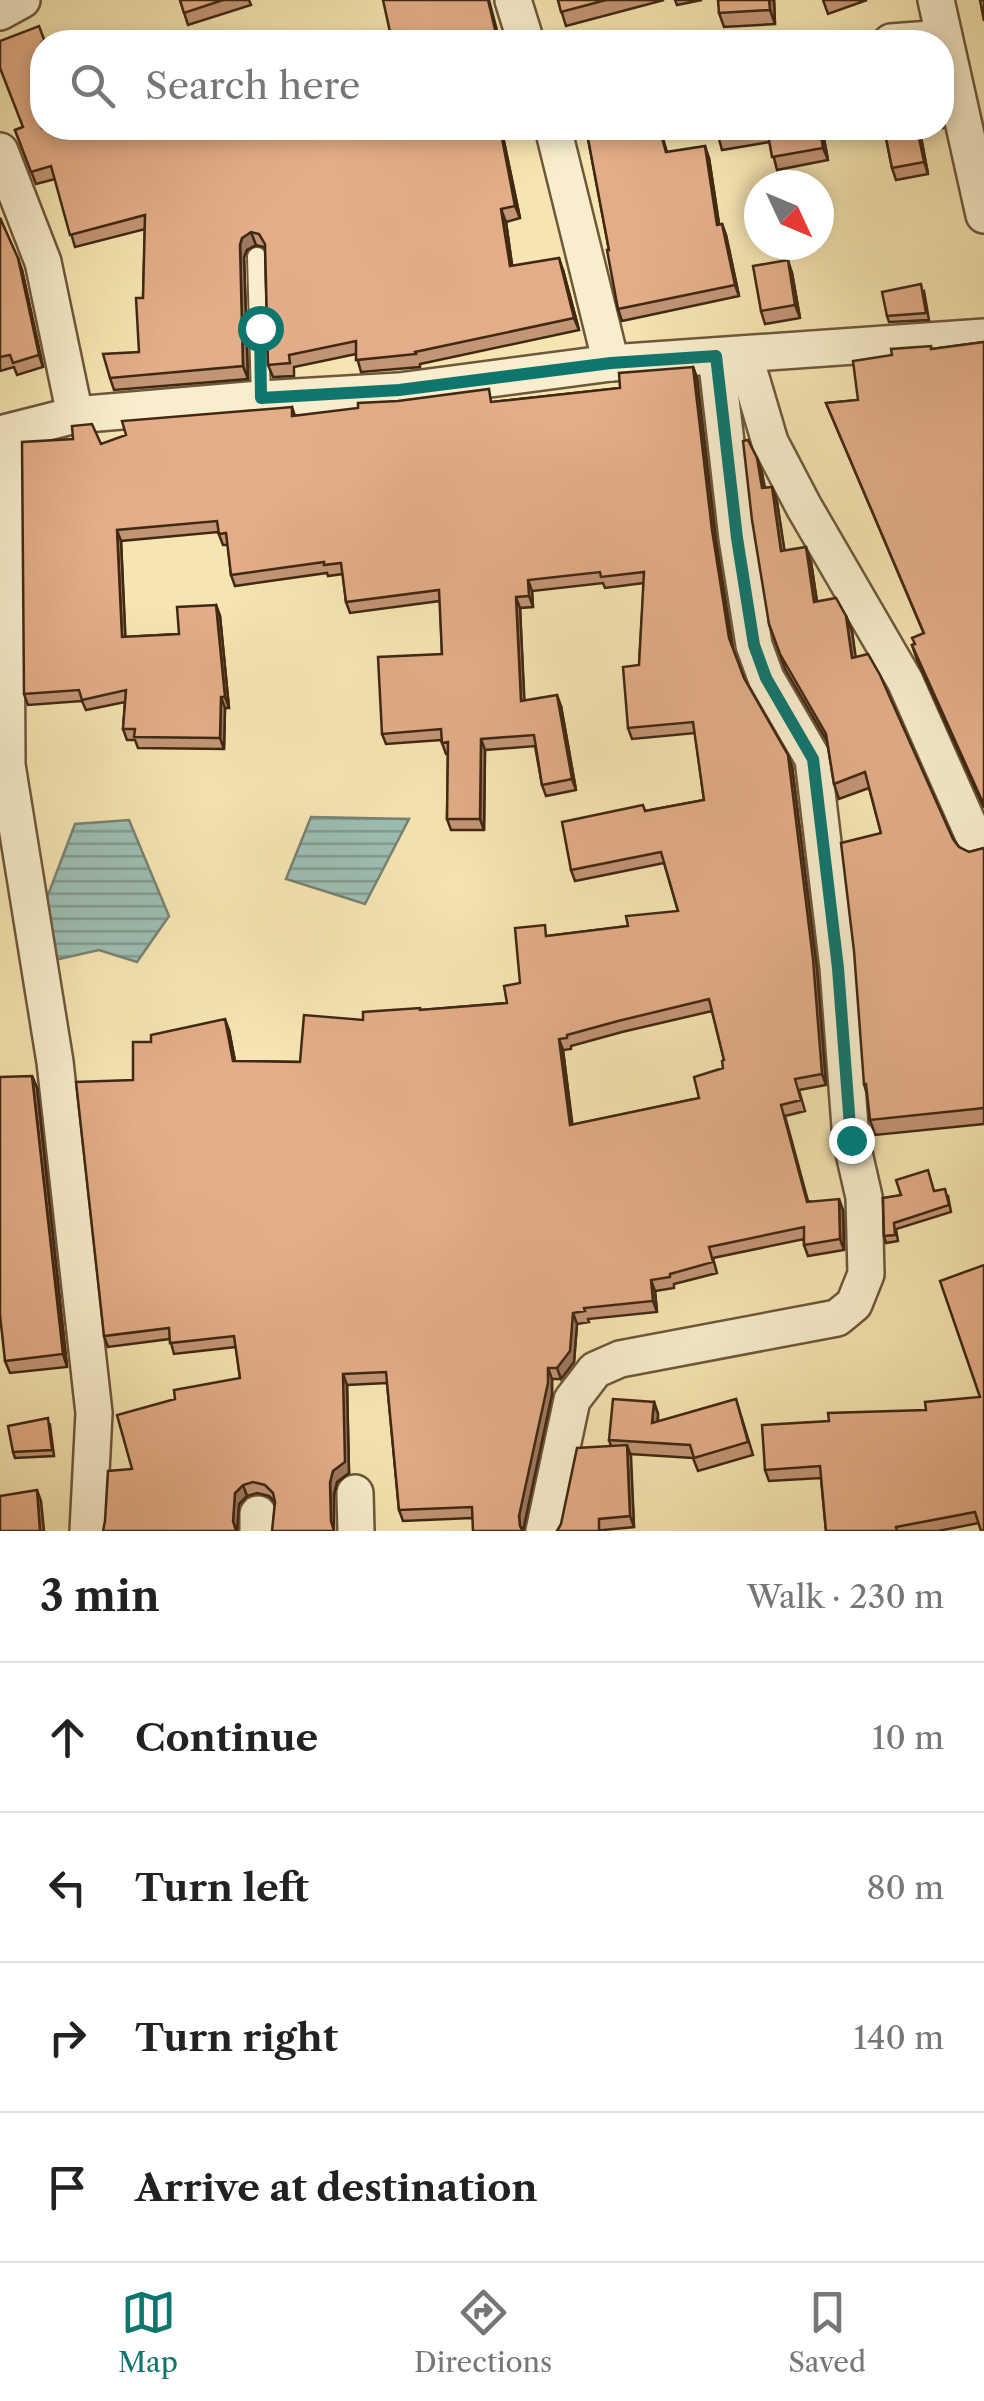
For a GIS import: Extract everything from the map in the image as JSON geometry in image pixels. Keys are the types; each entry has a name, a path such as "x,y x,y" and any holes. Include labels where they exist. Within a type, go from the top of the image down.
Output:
{"street":[{"path":"0,12 22,0"},
{"path":"513,0 522,30"},
{"path":"936,0 942,30"},
{"path":"954,82 984,215"},
{"path":"555,140 611,363"},
{"path":"0,151 43,262 76,415"},
{"path":"88,1531 92,1394 55,1062 7,765 3,434 76,415 399,390 611,363 984,337"},
{"path":"730,355 804,507 905,681 978,846"},
{"path":"544,1531 572,1400 596,1370 620,1359 837,1318 854,1304 866,1274 864,1197 851,1140 838,968 813,759 766,678 754,645 737,538 730,355"},
{"path":"355,1493 356,1531"}],"lane":[{"path":"257,257 261,398"}],"water":[{"path":"311,817 409,819 365,904 286,879"},
{"path":"129,820 169,916 137,962 99,950 55,960 43,908 75,824"}],"building":[{"path":"180,0 223,0 184,13"},
{"path":"383,0 488,0 495,30 390,30"},
{"path":"558,0 606,0 561,12"},
{"path":"718,0 769,0 770,10 719,13"},
{"path":"39,26 40,30 30,30 30,140 502,140 515,206 501,209 510,266 559,258 574,318 416,354 356,360 356,341 289,355 290,363 268,365 265,244 259,234 251,232 240,245 243,366 110,378 103,354 139,352 136,298 143,298 145,215 70,235 51,166 31,172 15,130 23,127 0,68 0,41"},
{"path":"588,140 662,140 666,152 705,146 717,225 722,224 735,285 618,309"},
{"path":"769,140 822,140 823,148 772,157"},
{"path":"886,140 919,140 924,162 892,168"},
{"path":"0,218 18,258 39,355 13,363 10,355 0,357"},
{"path":"788,260 795,305 761,311 753,266"},
{"path":"921,284 926,313 887,316 882,292"},
{"path":"984,342 984,805 912,645 912,638 924,633 826,403 858,400 853,361 892,355 891,349 931,349"},
{"path":"693,367 729,638 744,678 788,755 813,959 822,1074 795,1079 801,1100 781,1105 807,1202 839,1199 840,1239 804,1245 804,1227 709,1247 713,1262 651,1280 653,1301 584,1308 585,1311 573,1313 570,1351 557,1368 548,1368 519,1516 523,1531 473,1531 472,1507 399,1510 386,1372 343,1374 345,1462 333,1471 330,1483 334,1531 272,1531 273,1493 265,1485 253,1482 235,1493 236,1531 103,1531 108,1471 132,1469 117,1415 175,1399 174,1390 240,1378 234,1336 170,1343 169,1328 104,1336 76,1082 133,1080 133,1042 151,1042 151,1035 225,1019 233,1061 300,1062 304,1015 363,1020 363,1012 507,1003 504,986 520,983 515,928 545,925 546,936 628,926 626,916 678,911 661,852 571,870 562,822 643,805 645,811 704,800 693,722 628,728 623,667 639,665 644,572 601,577 600,572 528,580 529,596 516,597 521,701 557,695 572,779 542,785 534,735 481,739 480,819 447,819 448,742 442,743 441,729 382,734 378,657 442,654 439,590 346,602 341,563 231,575 226,533 219,534 217,521 117,530 122,637 179,634 177,607 216,605 225,697 221,697 220,738 134,737 135,729 123,729 126,690 82,700 79,690 24,694 22,442 73,439 72,426 92,424 101,444 126,435 122,421 292,407 292,416 358,408 358,403 489,389 491,402 620,388 619,373","holes":["709,999 723,1068 694,1077 699,1098 570,1125 559,1039 567,1035"]},
{"path":"748,440 757,458 762,488 772,487 781,551 806,547 814,602 836,598 846,616 852,658 868,654 880,675 953,839 969,852 984,848 984,1108 870,1120 841,843 881,833 865,772 834,784 826,734 780,654 769,624 752,520 743,441"},
{"path":"32,1076 63,1354 5,1361 0,1315 0,1077"},
{"path":"928,1170 934,1191 945,1189 949,1205 894,1223 895,1235 884,1236 883,1198 901,1195 896,1180"},
{"path":"984,1265 984,1531 975,1512 896,1527 897,1531 826,1531 820,1466 765,1470 762,1425 829,1421 828,1413 926,1410 925,1402 980,1397 940,1281"},
{"path":"613,1399 654,1402 652,1423 736,1399 748,1442 694,1458 690,1445 609,1440"},
{"path":"48,1418 52,1450 13,1452 8,1426"},
{"path":"627,1445 630,1516 599,1519 599,1531 557,1531 577,1448"},
{"path":"37,1490 40,1531 0,1531 0,1496"}],"route":[{"path":"260,328 261,398 399,390 611,363 716,356 754,645 766,678 813,759 838,968 851,1140"}]}
